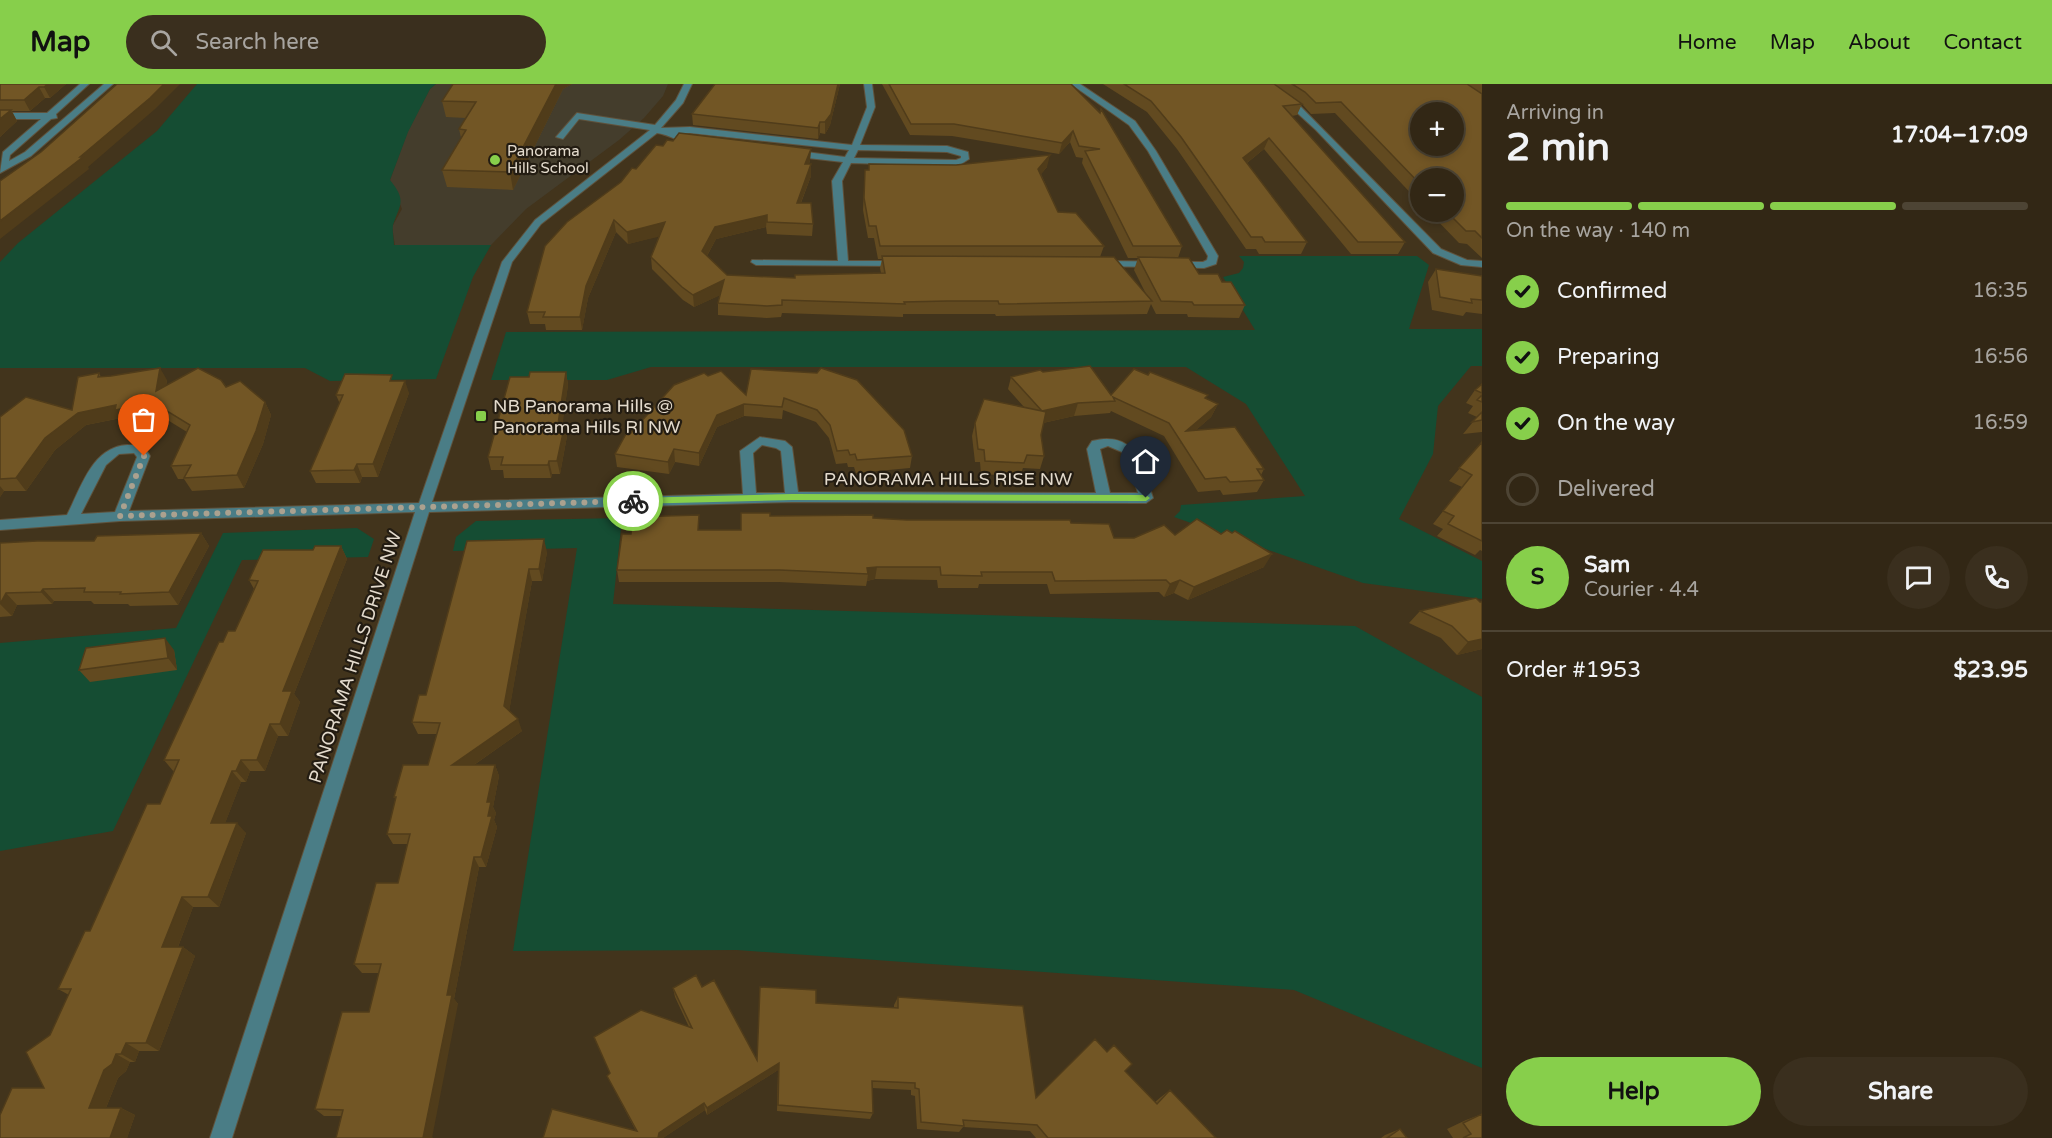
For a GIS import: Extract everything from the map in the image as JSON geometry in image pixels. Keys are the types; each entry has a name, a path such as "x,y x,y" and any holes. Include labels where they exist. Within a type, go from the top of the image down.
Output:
{"street":[{"path":"2,169 6,154 86,84"},
{"path":"2,169 28,154 109,84"},
{"name":"PANORAMA HILLS DRIVE NW","path":"221,1138 424,507 507,262 538,222 661,130 688,84"},
{"path":"843,264 837,181 855,147 871,106 868,84"},
{"path":"1075,84 1132,123 1152,151 1214,256 1212,262 1204,265 1088,264"},
{"path":"1261,84 1296,107 1319,128 1437,251 1465,262 1482,264"},
{"path":"0,116 72,116"},
{"path":"560,137 577,116 661,130 690,130 832,147 958,150 965,154 965,159 958,163 847,160 776,152"},
{"path":"661,130 681,140 705,143"},
{"path":"756,262 913,264"},
{"path":"750,498 747,451 760,441 770,441 787,450 792,497"},
{"name":"PANORAMA HILLS RISE NW","path":"0,525 120,516 792,497 1104,498 1146,498 1137,466 1127,449 1109,442 1096,444 1093,449 1104,498"},
{"path":"72,519 101,462 116,450 137,449 144,456 120,516"}],"shaded area":[{"name":"Panorama Hills School","path":"436,84 668,84 663,96 644,118 619,140 526,209 491,245 395,245 392,227 402,209 390,180 408,131 430,89"}],"green space":[{"path":"197,84 436,84 430,89 408,132 390,180 400,198 400,207 393,225 394,245 491,245 473,277 436,379 330,381 305,368 0,368 0,262 18,243 157,131"},
{"path":"1239,256 1417,256 1429,265 1409,329 1482,329 1482,366 1471,366 1438,406 1433,454 1399,519 1482,561 1482,599 1363,583 1174,517 1180,511 1181,505 1305,496 1246,404 1186,367 651,367 607,380 491,380 506,332 1255,330 1223,277 1239,273 1243,268 1244,262"},
{"path":"622,518 613,604 1355,626 1482,697 1482,1068 1294,990 737,950 513,951 577,548 453,551 456,537 476,521"},
{"path":"357,528 374,539 368,557 242,560 113,831 0,851 0,643 176,628 223,533"}],"building":[{"path":"0,84 48,84 39,87 24,100 0,100"},
{"path":"117,84 164,84 80,157 83,157 0,221 0,181 41,152"},
{"path":"453,84 556,84 510,172 442,170 466,130 459,129 476,102 442,101"},
{"path":"715,84 838,84 831,114 825,122 820,122 818,128 692,114"},
{"path":"889,84 1071,84 1100,113 1101,109 1182,246 1133,246 1085,151 1100,149 1079,146 1073,131 1062,143 954,124 911,124"},
{"path":"1124,84 1274,84 1302,104 1283,106 1405,242 1358,242 1269,138 1243,158 1307,242 1265,242 1262,237 1251,237 1181,137 1151,101"},
{"path":"1292,84 1467,84 1482,94 1482,238 1475,231 1466,231 1457,222 1464,222 1464,168 1410,168 1410,174 1341,102 1316,103"},
{"path":"0,110 11,110 0,119"},
{"path":"679,133 811,149 805,164 811,164 797,203 811,203 813,224 767,222 767,215 715,227 702,251 727,275 795,278 795,275 885,273 882,256 1114,257 1152,301 999,304 998,301 947,301 904,302 905,304 782,300 782,305 767,306 718,303 724,280 693,295 651,257 665,222 627,232 614,220 586,286 580,317 543,317 545,312 527,312 545,246 567,222 621,182 632,168 636,169 656,145 663,146 667,140 673,141"},
{"path":"1050,155 1038,169 1058,212 1076,213 1104,246 880,246 876,226 869,226 864,198 865,170 869,170 869,164 956,165"},
{"path":"1138,257 1189,258 1199,274 1218,274 1222,282 1231,282 1245,305 1194,305 1192,302 1161,301"},
{"path":"1436,269 1482,276 1482,300 1471,299 1472,303 1440,297"},
{"path":"1090,366 1111,395 1134,369 1148,375 1150,372 1208,395 1205,398 1218,404 1186,431 1235,427 1264,469 1257,469 1264,480 1230,482 1226,477 1205,479 1169,423 1113,397 1115,401 1078,403 1042,411 1011,377 1040,370 1043,372"},
{"path":"160,368 156,391 198,368 221,380 226,387 240,381 265,402 256,431 237,475 184,478 191,465 171,466 190,425 154,403 115,410 116,405 78,413 45,438 16,478 0,479 0,417 26,397 72,410 78,377 99,373 98,377 111,376"},
{"path":"821,368 857,380 904,430 912,456 857,460 855,454 850,455 848,450 837,451 830,425 817,410 784,398 782,407 744,404 717,415 699,453 674,449 668,462 615,454 626,434 630,434 674,385 704,373 708,376 721,371 746,395 751,369 817,373"},
{"path":"530,372 566,372 558,424 565,424 557,461 549,461 548,465 501,465 503,457 488,457 510,377 529,377"},
{"path":"345,374 392,375 390,381 405,381 373,464 357,464 354,470 310,471 343,395 336,395"},
{"path":"1482,384 1482,393 1475,390"},
{"path":"984,399 1046,412 1041,435 1044,456 1027,455 1024,463 985,461 984,450 978,449 975,423"},
{"path":"1482,412 1482,420 1472,422"},
{"path":"1482,442 1482,541 1448,524 1454,516 1443,511 1472,475 1459,468"},
{"path":"741,513 770,513 770,516 873,515 873,518 907,520 1070,520 1071,523 1109,524 1114,538 1134,538 1164,525 1175,535 1197,519 1221,534 1227,530 1232,533 1235,531 1272,554 1194,587 1180,580 1170,584 1166,580 1055,581 1052,572 981,572 982,576 941,575 940,567 877,567 867,568 868,574 780,570 617,570 622,534 631,534 633,517 699,515 698,530 741,530"},
{"path":"201,533 169,592 120,594 121,592 84,592 85,588 43,589 41,592 6,593 0,604 0,543 94,541 97,536"},
{"path":"544,539 539,569 529,569 504,706 518,719 452,765 495,765 487,802 491,802 488,816 492,816 481,857 474,857 447,995 452,995 423,1138 336,1138 343,1110 315,1109 342,1012 369,1012 381,964 354,964 376,883 398,883 410,834 387,834 396,797 394,797 403,765 428,765 440,723 412,722 419,695 426,695 467,541"},
{"path":"315,546 341,546 283,691 292,691 280,724 270,724 257,760 241,760 236,771 232,771 211,823 237,823 208,897 182,897 162,947 183,947 146,1043 126,1043 121,1054 116,1054 112,1064 104,1070 89,1108 121,1108 110,1138 0,1138 0,1115 12,1088 44,1088 26,1052 50,1035 71,989 58,989 85,931 90,931 147,804 160,804 179,760 164,760 219,642 223,642 228,631 235,631 258,581 249,580 263,550 313,550"},
{"path":"1476,598 1482,602 1482,639 1468,642 1452,626 1420,611"},
{"path":"165,638 168,658 79,670 86,648"},
{"path":"696,975 702,987 714,980 757,1060 760,987 816,990 816,1003 898,1008 898,997 1023,1006 1036,1098 1095,1039 1107,1052 1114,1045 1132,1064 1125,1071 1157,1104 1170,1090 1216,1138 1048,1138 1037,1125 963,1120 964,1126 921,1122 919,1089 915,1088 915,1083 872,1081 873,1113 778,1105 779,1063 707,1108 704,1103 659,1133 658,1138 543,1138 552,1109 637,1131 607,1076 610,1073 594,1037 641,1010 692,1028 673,988"},
{"path":"1482,1114 1482,1138 1463,1138 1471,1134 1463,1123"},
{"path":"1400,1129 1407,1138 1387,1138"}],"way so far":[{"path":"144,456 120,516 633,501"}],"place":[{"name":"Panorama Hills School","path":"495,160"},
{"name":"NB Panorama Hills @ Panorama Hills RI NW","path":"481,416"}],"route":[{"path":"633,501 792,497 1146,498"}]}
